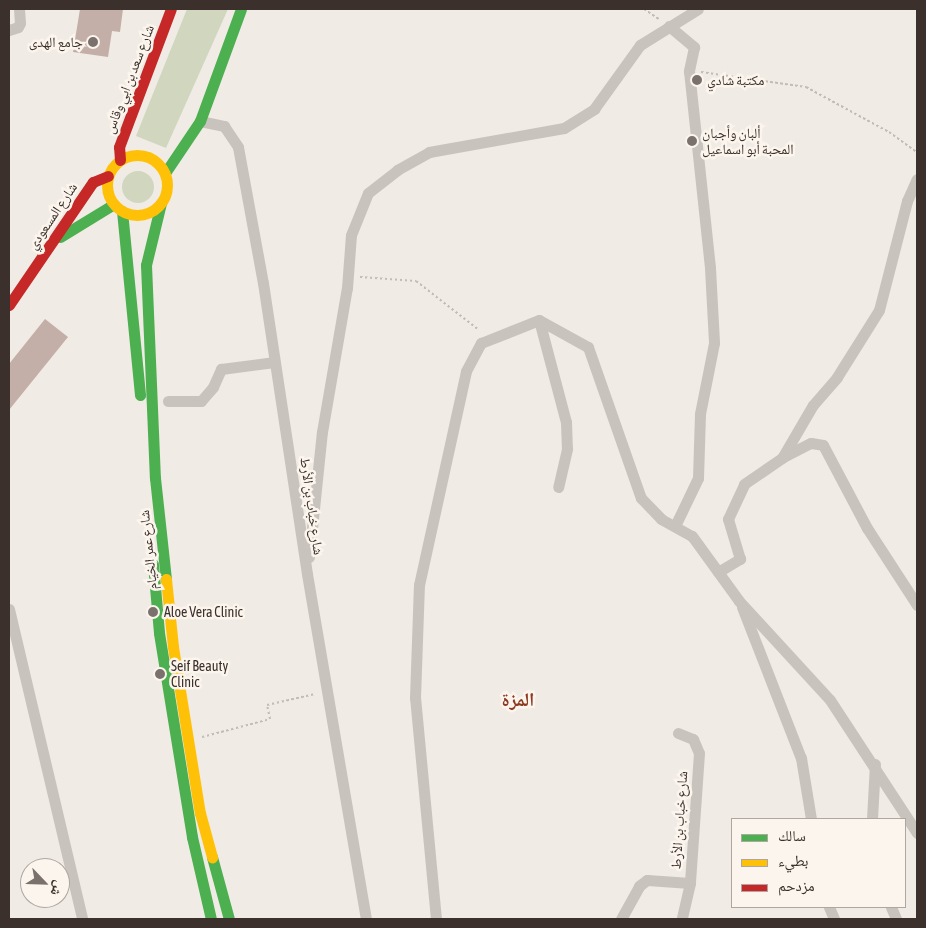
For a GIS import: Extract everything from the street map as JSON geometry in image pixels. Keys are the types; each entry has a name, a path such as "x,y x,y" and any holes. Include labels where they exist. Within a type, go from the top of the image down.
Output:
{"street":[{"path":"9,30 18,28 20,23 19,9"},
{"name":"شارع سعد بن ابي وقاس","path":"120,160 118,147 171,9"},
{"path":"164,173 200,121 241,9"},
{"path":"307,574 322,432 348,276 351,234 368,193 390,176 429,152 564,128 594,109 640,45 698,9"},
{"path":"669,26 694,47 689,70 710,268 714,343 700,414 698,478 676,524"},
{"name":"شارع خباب بن الأرط","path":"200,121 224,126 238,147 276,362 307,574 366,919"},
{"path":"136,155 145,156 153,160 164,173 166,194 161,203 139,215 118,207 109,195 108,176 120,160 136,155"},
{"name":"شارع المسعودي","path":"9,305 93,182 108,176"},
{"path":"782,458 814,404 837,377 879,310 907,201 917,179"},
{"name":"شارع عمر الخيام","path":"161,203 146,265 147,342 155,478 173,646 200,813 229,919"},
{"path":"54,241 118,207"},
{"name":"شارع عمر الخيام","path":"118,207 159,633 192,837 211,919"},
{"path":"539,320 588,347 640,498 661,519 676,524 692,536 739,601 830,700 874,764 917,833"},
{"path":"436,919 414,698 419,585 466,371 481,343 539,320"},
{"path":"539,320 566,422 567,449 558,487"},
{"path":"168,401 201,400 213,387 221,369 276,362"},
{"path":"718,572 740,559 728,519 744,484 782,458 811,443 822,445 867,528 917,605"},
{"path":"739,601 801,758 811,818"},
{"path":"9,609 82,919"},
{"name":"شارع خباب بن الأرط","path":"678,733 693,739 698,753 690,883 682,919"},
{"path":"872,818 874,764"},
{"path":"621,919 639,886 647,880 690,883"}],"path":[{"path":"644,9 669,26"},
{"path":"689,70 806,87 889,132 917,152"},
{"path":"348,276 416,281 490,340"},
{"path":"189,740 270,719 268,705 327,691"}],"green space":[{"path":"187,9 228,9 166,148 136,136"},
{"path":"138,171 149,176 154,187 149,198 138,203 127,198 122,187 127,176"}],"building":[{"name":"جامع الهدى","path":"80,9 123,9 120,32 112,31 108,57 73,52"},
{"path":"45,319 68,337 9,410 9,364"}],"traffic: fast":[{"path":"165,173 200,121 241,9"},
{"path":"161,203 146,265 155,478 166,579"},
{"path":"60,237 114,204"},
{"path":"122,211 140,395"},
{"path":"153,564 159,633 192,837 211,919"},
{"path":"212,857 229,919"}],"traffic: slow":[{"path":"137,155 154,160 162,168 167,185 162,202 154,210 137,215 120,210 112,202 107,185 112,168 120,160 137,155"},
{"path":"166,579 173,647 200,813 212,857"}],"traffic: jam":[{"path":"120,160 119,147 171,9"},
{"path":"9,305 93,182 108,176"}],"place":[{"name":"جامع الهدى","path":"93,42"},
{"name":"مكتبة شادي","path":"697,80"},
{"name":"ألبان وأجبان المحبة أبو اسماعيل","path":"692,141"},
{"name":"Aloe Vera Clinic","path":"153,612"},
{"name":"Seif Beauty Clinic","path":"160,674"}],"district":[{"name":"المزة","path":"518,700"}]}
